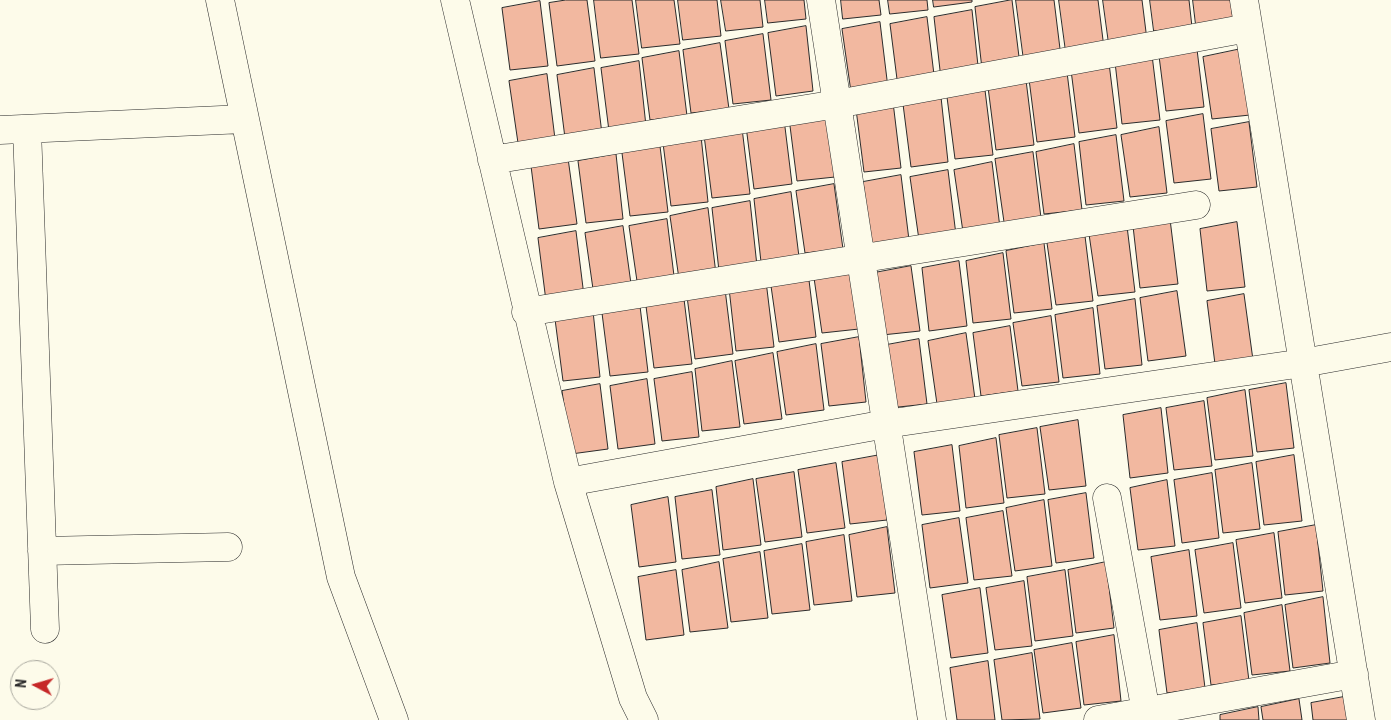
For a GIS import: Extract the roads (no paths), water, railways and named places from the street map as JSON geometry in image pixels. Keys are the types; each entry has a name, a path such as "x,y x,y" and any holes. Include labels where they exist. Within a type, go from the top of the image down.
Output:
{"street":[{"path":"220,0 341,577 394,720"},
{"path":"455,0 526,312 568,482 633,698 644,720"},
{"path":"821,0 932,720"},
{"path":"1244,0 1361,720"},
{"path":"492,160 837,104 1248,28"},
{"path":"0,130 244,119"},
{"path":"27,129 45,629"},
{"path":"526,312 1196,205"},
{"path":"568,482 886,424 1303,363 1391,347"},
{"path":"1107,498 1146,712"},
{"path":"42,551 228,547"},
{"path":"1098,720 1354,674"}]}
